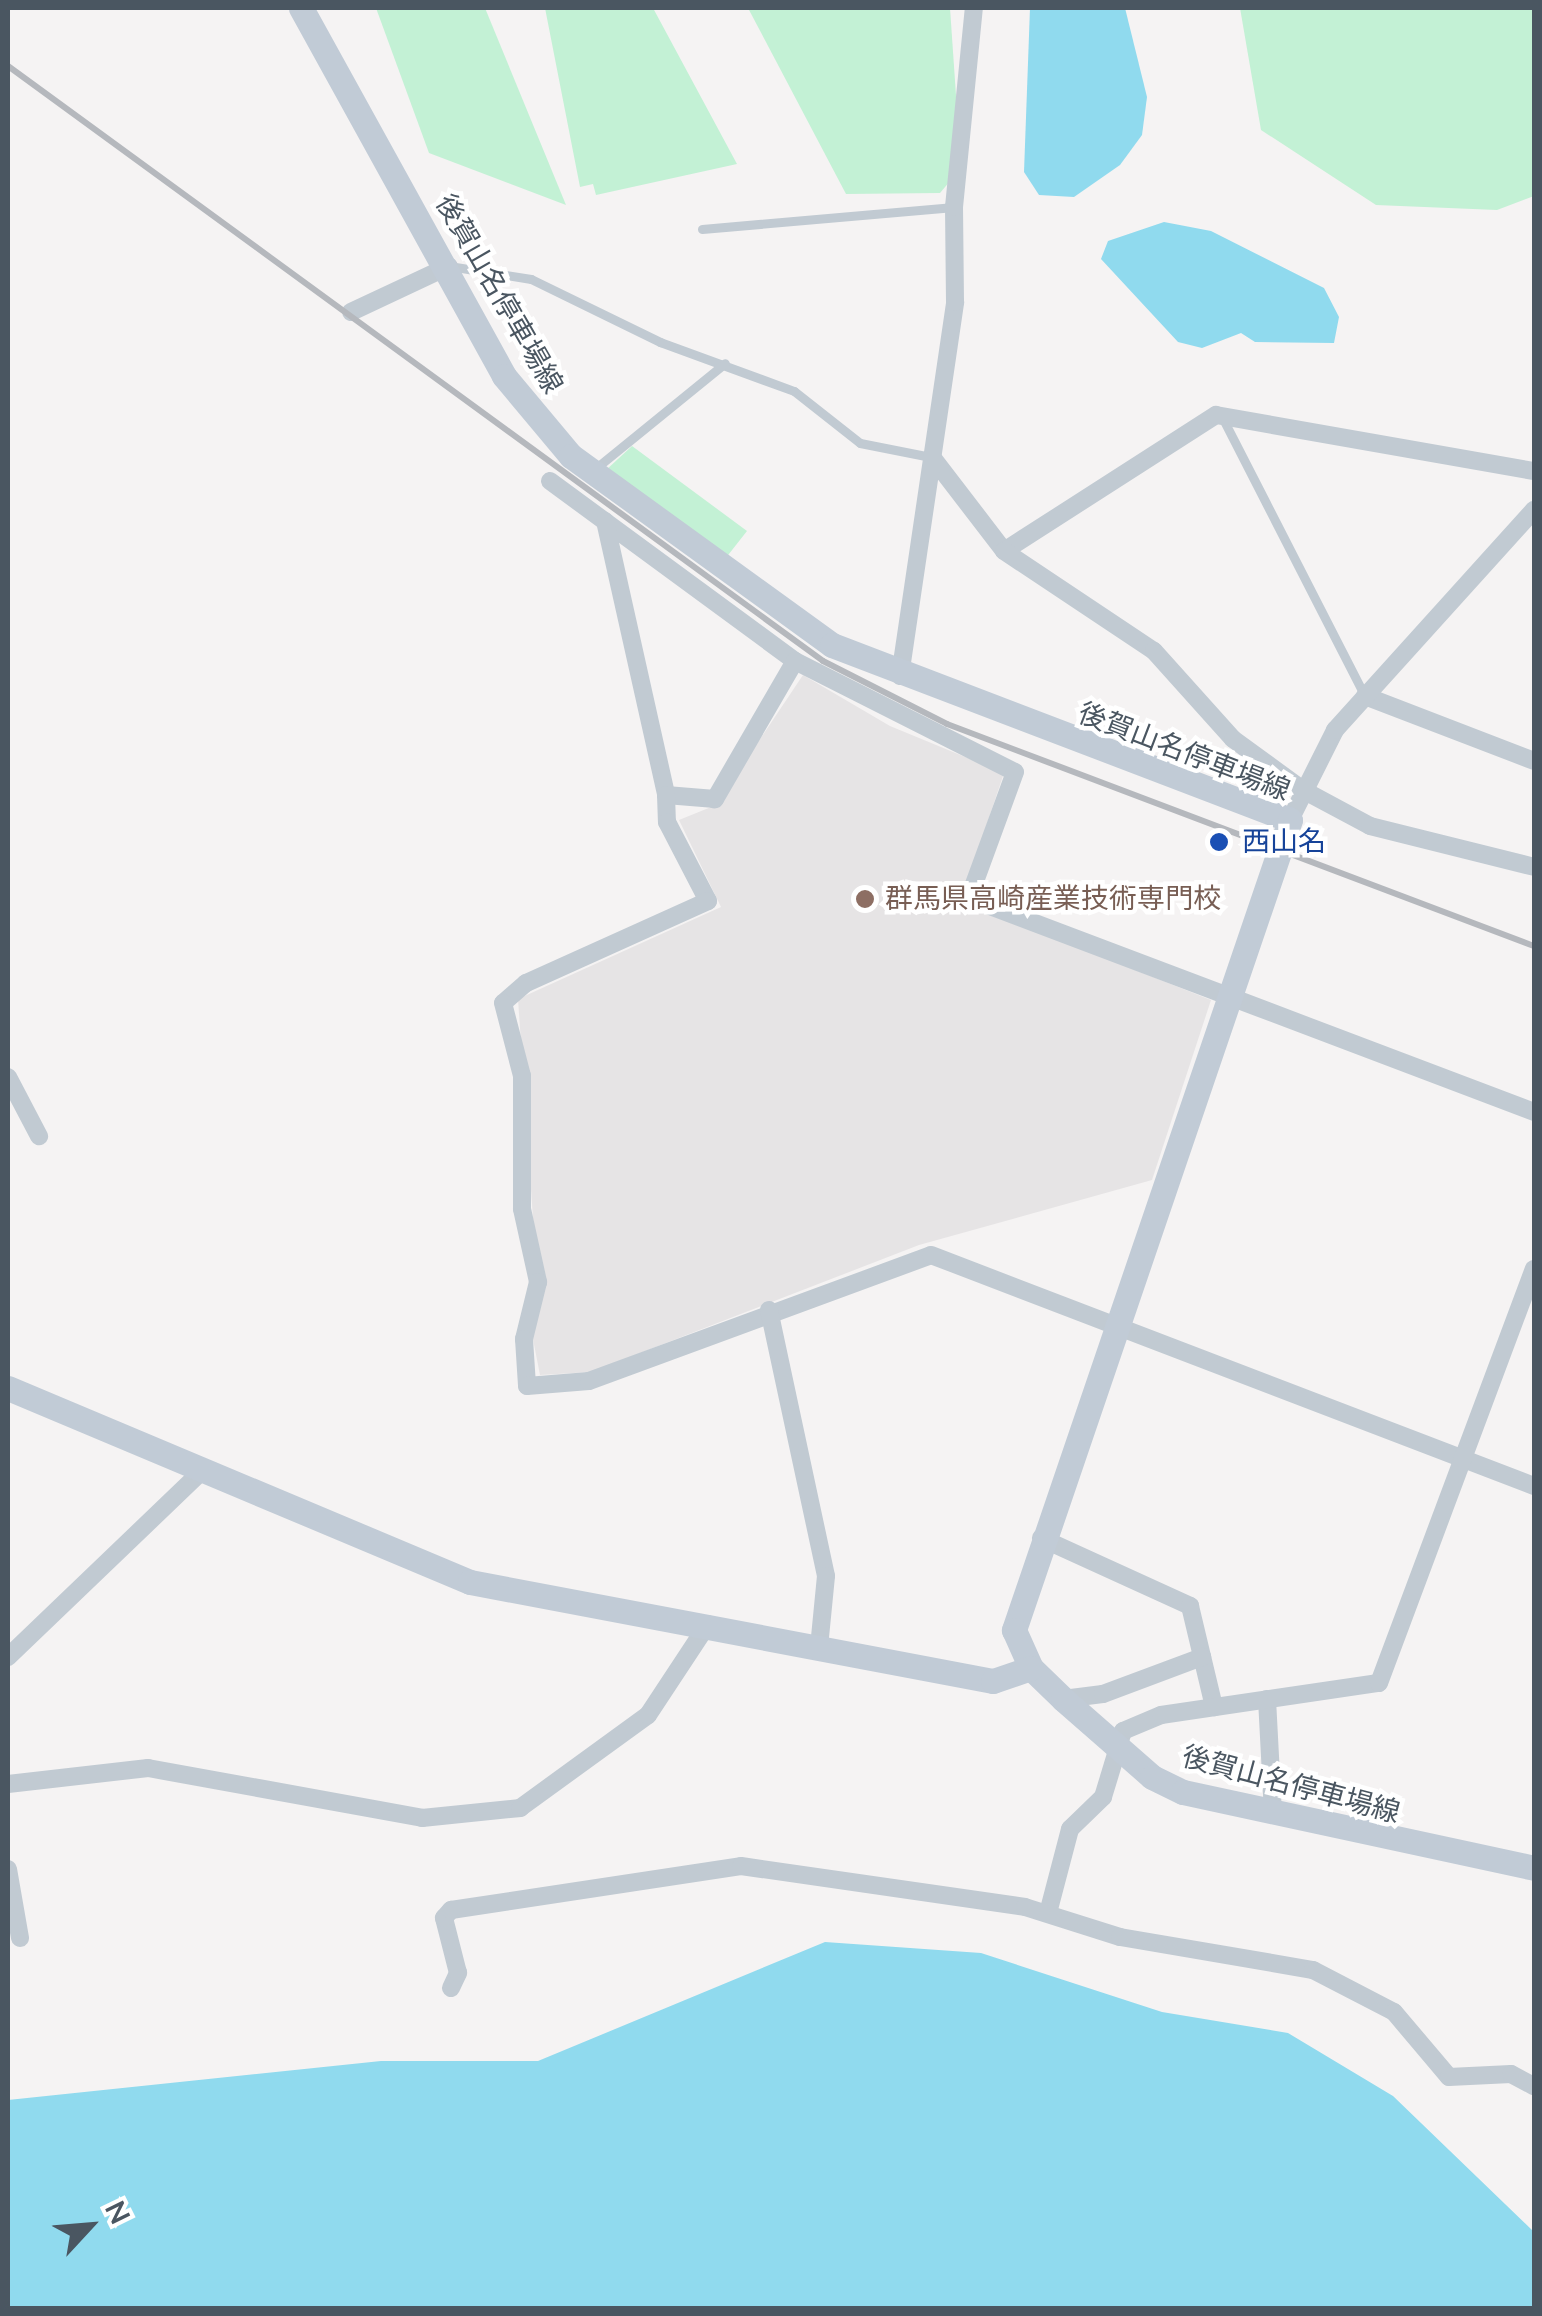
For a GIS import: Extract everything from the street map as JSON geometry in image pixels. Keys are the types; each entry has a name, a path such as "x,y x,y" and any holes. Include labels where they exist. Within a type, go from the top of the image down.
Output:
{"main road":[{"name":"後賀山名停車場線","path":"301,8 449,266 504,376 592,471 832,645 900,676 1290,820 1113,1326 1014,1630 1031,1668 1113,1747 1184,1792 1534,1868"},
{"path":"8,1388 470,1582 993,1681 1031,1668"}],"street":[{"path":"900,676 955,302 954,208 974,8"},
{"path":"351,312 449,266"},
{"path":"1004,551 1221,415 1534,472"},
{"path":"932,457 1004,551 1154,651 1234,739 1303,790 1370,826 1534,868"},
{"path":"550,480 795,661 1015,772 969,898 1534,1112"},
{"path":"1290,820 1303,790 1366,696 1534,510"},
{"path":"605,521 666,795 668,822 708,901 526,983 503,1002 522,1076 522,1209 538,1282 524,1339 527,1386 589,1380 769,1310 932,1254 1534,1486"},
{"path":"666,795 716,799 795,661"},
{"path":"1366,696 1534,761"},
{"path":"8,1076 38,1136"},
{"path":"1048,1913 1070,1829 1103,1797 1113,1747 1123,1731 1162,1715 1379,1682 1459,1457 1534,1269"},
{"path":"769,1310 826,1576 819,1648"},
{"path":"8,1657 202,1472"},
{"path":"1041,1538 1190,1606 1214,1708"},
{"path":"8,1784 148,1768 422,1818 504,1812 550,1792 648,1715 708,1624"},
{"path":"1063,1699 1103,1694 1202,1657"},
{"path":"1267,1700 1273,1814"},
{"path":"451,1988 458,1973 444,1918 452,1910 741,1866 1048,1913 1120,1936 1312,1970 1394,2012 1430,2066 1449,2076 1511,2074 1534,2086"},
{"path":"8,1869 20,1938"}],"lane":[{"path":"702,230 954,208"},
{"path":"449,266 531,278 794,391 860,443 932,457"},
{"path":"592,471 724,363"},
{"path":"1221,415 1366,696"}],"shaded area":[{"path":"803,675 890,726 1004,773 961,901 1211,1000 1152,1180 919,1245 591,1372 540,1375 532,1334 546,1278 534,1233 518,999 721,907 679,820 716,805"}],"green space":[{"path":"376,8 485,8 566,205 429,153"},
{"path":"545,8 653,8 737,164 596,195 593,184 580,187"},
{"path":"748,8 950,8 961,168 940,193 846,194"},
{"path":"1240,8 1534,8 1534,196 1497,210 1376,205 1261,130"},
{"path":"632,446 747,531 725,559 605,471"}],"water":[{"path":"1030,8 1125,8 1147,97 1142,135 1120,165 1074,197 1039,195 1024,172"},
{"path":"1164,222 1211,231 1324,288 1339,317 1334,343 1255,342 1241,333 1202,348 1178,342 1101,259 1108,241"},
{"path":"825,1942 981,1953 1162,2012 1288,2033 1393,2096 1534,2232 1534,2308 8,2308 8,2100 381,2061 538,2061"}],"railway":[{"path":"8,66 823,661 947,724 1534,946"}],"place":[{"name":"西山名","path":"1219,842"},
{"name":"群馬県高崎産業技術専門校","path":"865,899"}]}
